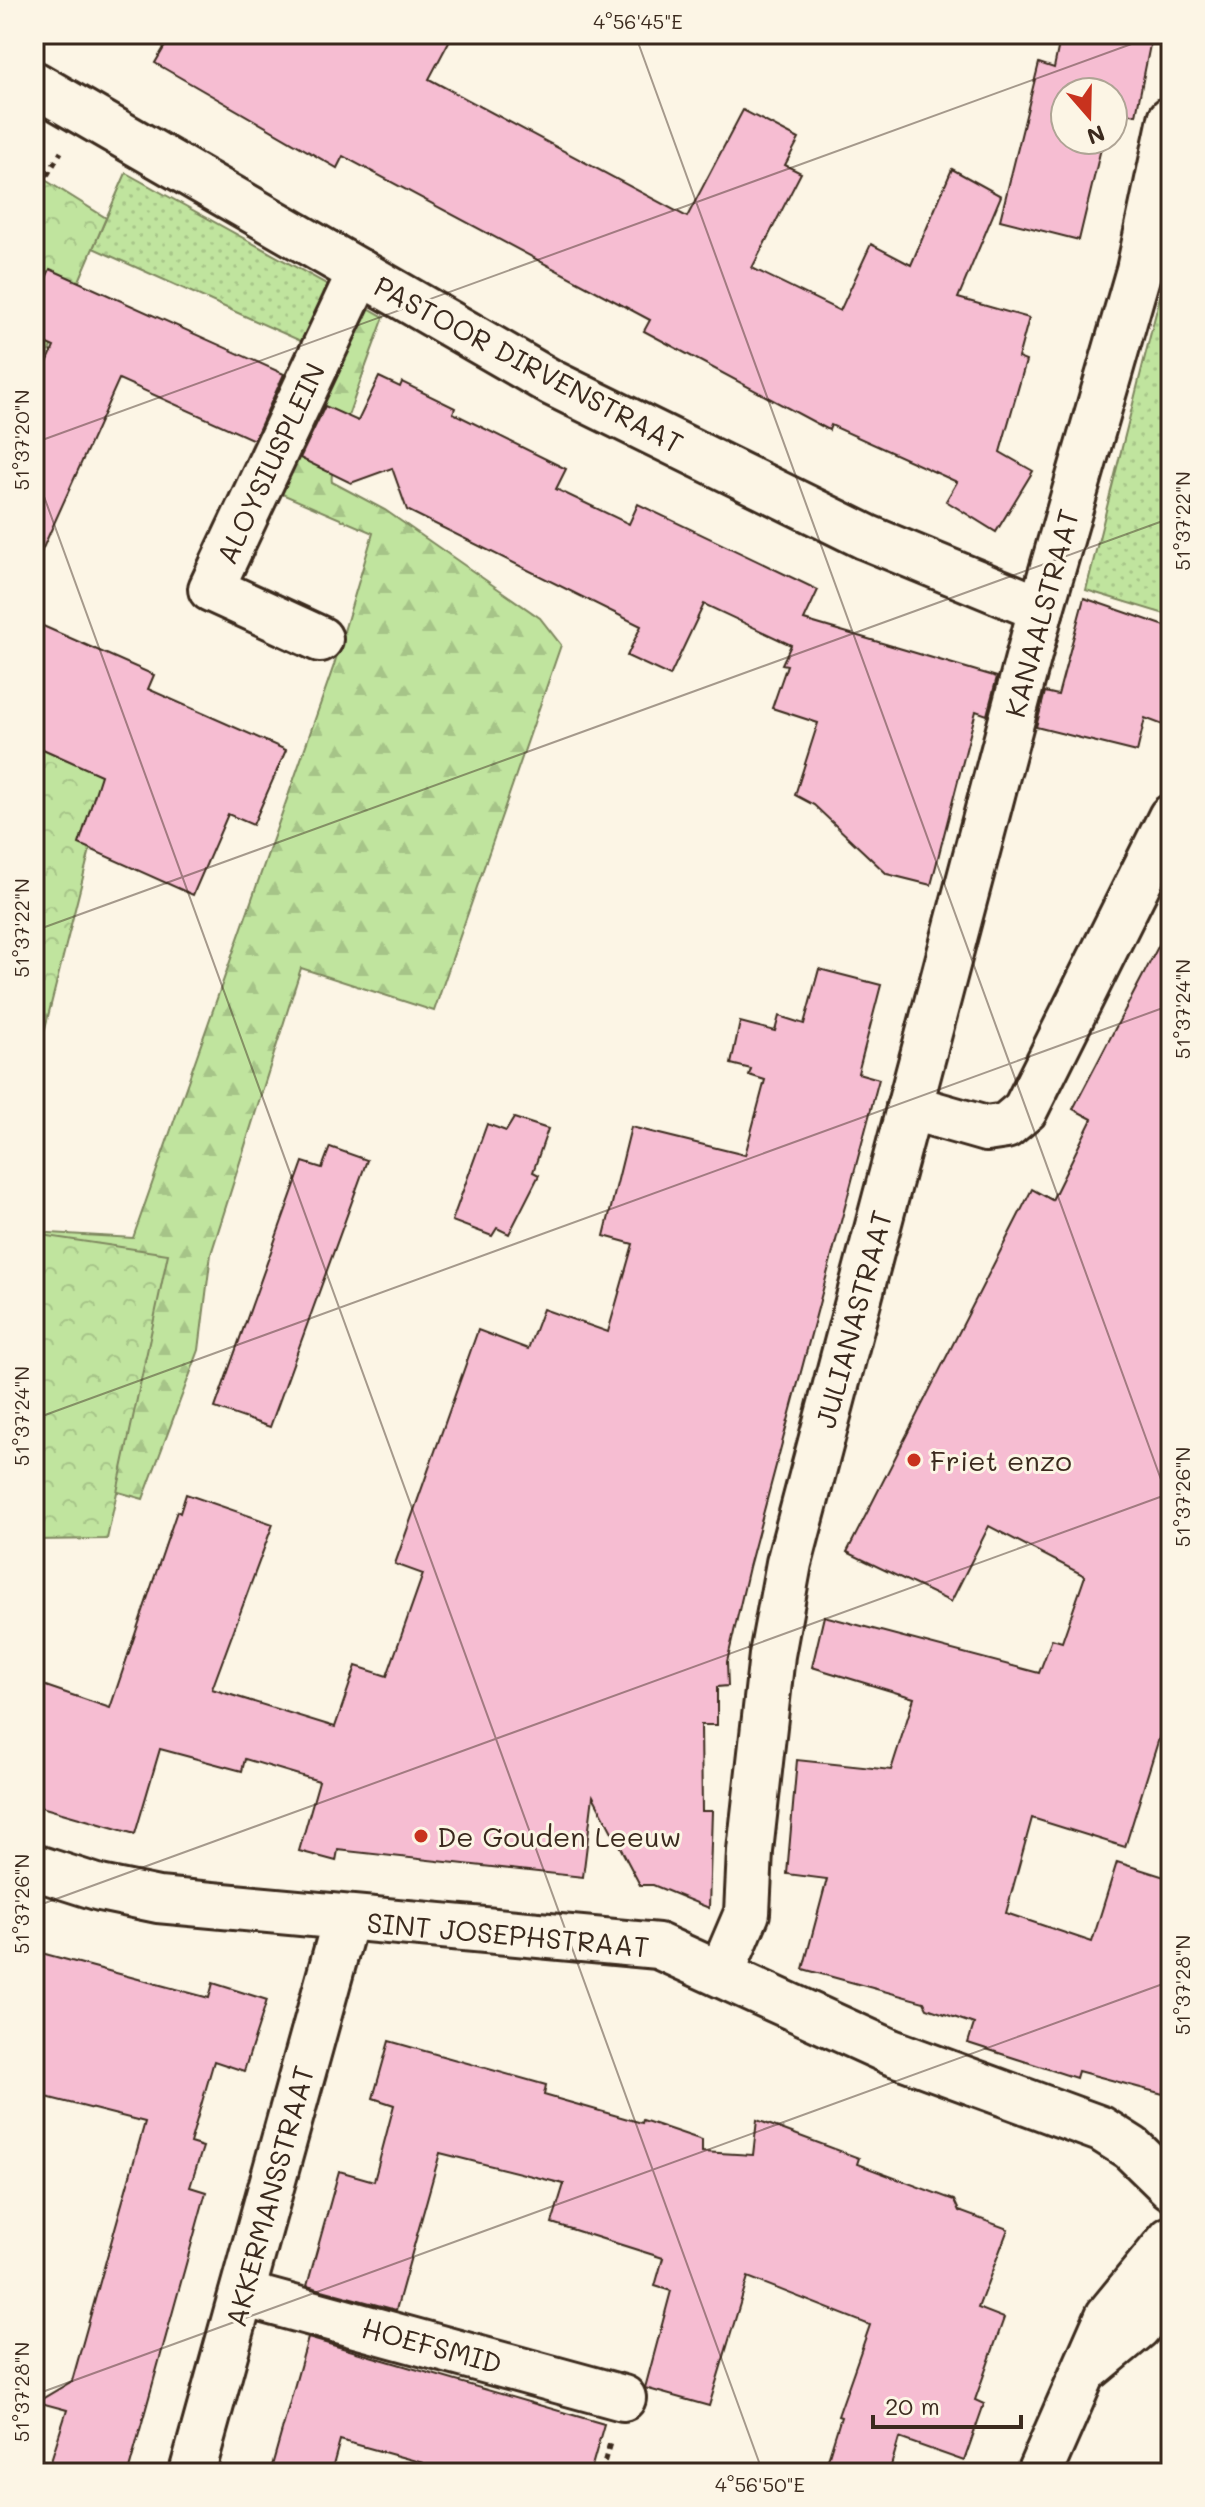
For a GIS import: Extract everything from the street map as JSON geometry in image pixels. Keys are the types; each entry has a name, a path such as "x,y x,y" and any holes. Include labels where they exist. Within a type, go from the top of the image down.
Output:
{"street":[{"name":"PASTOOR DIRVENSTRAAT","path":"34,84 566,390 866,537 1041,609"},
{"name":"KANAALSTRAAT","path":"909,1107 1041,609 1139,270 1171,119"},
{"name":"ALOYSIUSPLEIN","path":"320,639 211,589 360,272"},
{"path":"909,1107 986,1129 1006,1126 1025,1110 1168,830"},
{"name":"JULIANASTRAAT","path":"721,1974 747,1913 750,1851 772,1655 789,1563 909,1107"},
{"name":"SINT JOSEPHSTRAAT","path":"34,1867 100,1888 158,1900 345,1920 658,1946 891,2052 1101,2129 1131,2148 1171,2187"},
{"name":"AKKERMANSSTRAAT","path":"192,2473 345,1920"},
{"path":"1039,2473 1088,2369 1108,2316 1171,2239"},
{"path":"1088,2369 1138,2327 1171,2288"},
{"name":"HOEFSMID","path":"242,2294 623,2398"}],"green space":[{"path":"34,173 106,218 34,386"},
{"path":"126,173 337,290 314,347 93,248"},
{"path":"1171,253 1171,616 1086,590"},
{"path":"337,290 384,317 344,429 332,471 332,482 385,510 540,618 561,645 434,1011 301,968 211,1254 199,1350 143,1499 34,1468 34,1232 133,1238 334,665 373,533 261,485"},
{"path":"34,745 108,778 34,1072"},
{"path":"34,1234 168,1254 107,1539 34,1540"}],"building":[{"path":"172,34 453,34 429,79 687,217 743,110 799,139 785,165 801,173 752,268 840,311 871,244 911,265 952,169 1001,196 958,298 1029,318 1018,358 1026,361 1000,452 1033,471 996,532 946,501 957,482 831,425 829,430 644,331 650,320 343,156 337,168 155,63"},
{"path":"1061,34 1094,41 1095,34 1151,40 1136,115 1129,113 1129,76 1049,76 1049,156 1099,156 1079,240 1000,220 1039,63 1054,68"},
{"path":"50,269 284,374 254,440 119,379 34,568 34,392 54,347 34,338 34,305"},
{"path":"379,377 400,387 402,382 455,408 453,413 566,469 556,489 629,524 638,504 818,590 804,620 997,677 987,715 976,711 931,885 887,874 814,805 795,795 818,723 772,708 787,665 782,664 791,645 704,604 670,676 627,656 641,626 407,510 392,468 351,483 300,458 325,406 358,421"},
{"path":"1084,598 1171,628 1171,728 1145,718 1137,752 1036,727 1045,692 1058,695"},
{"path":"34,622 154,675 148,689 286,750 253,825 228,814 193,895 79,844 101,775 34,745"},
{"path":"1171,922 1171,1735 1161,1732 1125,1847 1032,1818 1006,1913 1092,1942 1117,1862 1171,1879 1171,2089 1165,2087 1163,2094 1078,2071 1076,2078 968,2043 974,2024 927,2008 924,2002 803,1969 827,1879 787,1874 797,1760 891,1770 914,1698 812,1667 824,1616 1039,1673 1052,1639 1062,1642 1085,1576 989,1526 951,1602 847,1552 1032,1189 1052,1200 1092,1119 1073,1109"},
{"path":"819,969 881,985 858,1073 879,1079 749,1567 727,1662 728,1686 717,1687 717,1725 701,1725 702,1811 712,1811 709,1908 653,1885 640,1885 593,1796 583,1877 338,1850 336,1861 299,1851 319,1781 245,1759 242,1771 160,1749 135,1834 34,1805 34,1682 110,1708 177,1511 180,1513 186,1494 273,1524 212,1689 335,1727 356,1666 387,1676 423,1574 395,1564 478,1330 528,1349 543,1309 608,1332 633,1244 604,1236 631,1127 745,1155 765,1080 749,1075 751,1069 731,1064 740,1022 775,1031 779,1016 804,1024"},
{"path":"514,1118 548,1129 533,1172 539,1175 509,1234 497,1228 492,1236 452,1221 487,1124 506,1131"},
{"path":"330,1147 367,1160 270,1427 215,1408 303,1162 322,1168"},
{"path":"34,1951 209,1998 213,1983 267,2000 244,2071 214,2061 190,2143 203,2147 190,2187 206,2192 128,2473 47,2473 67,2410 37,2402 72,2381 145,2122 34,2094"},
{"path":"389,2041 546,2085 544,2095 642,2123 643,2120 702,2140 702,2152 753,2155 757,2120 859,2158 857,2164 954,2200 959,2211 1008,2229 978,2308 1004,2318 975,2400 984,2404 964,2461 899,2438 889,2473 837,2473 840,2462 828,2459 841,2417 838,2416 870,2325 748,2277 709,2406 645,2388 671,2291 655,2286 663,2258 552,2223 564,2184 440,2153 396,2310 307,2286 339,2171 374,2181 394,2105 373,2098"},
{"path":"308,2338 604,2424 590,2473 420,2473 423,2463 340,2440 331,2473 270,2473"}],"place":[{"name":"Friet enzo","path":"914,1460"},
{"name":"De Gouden Leeuw","path":"421,1836"}]}
